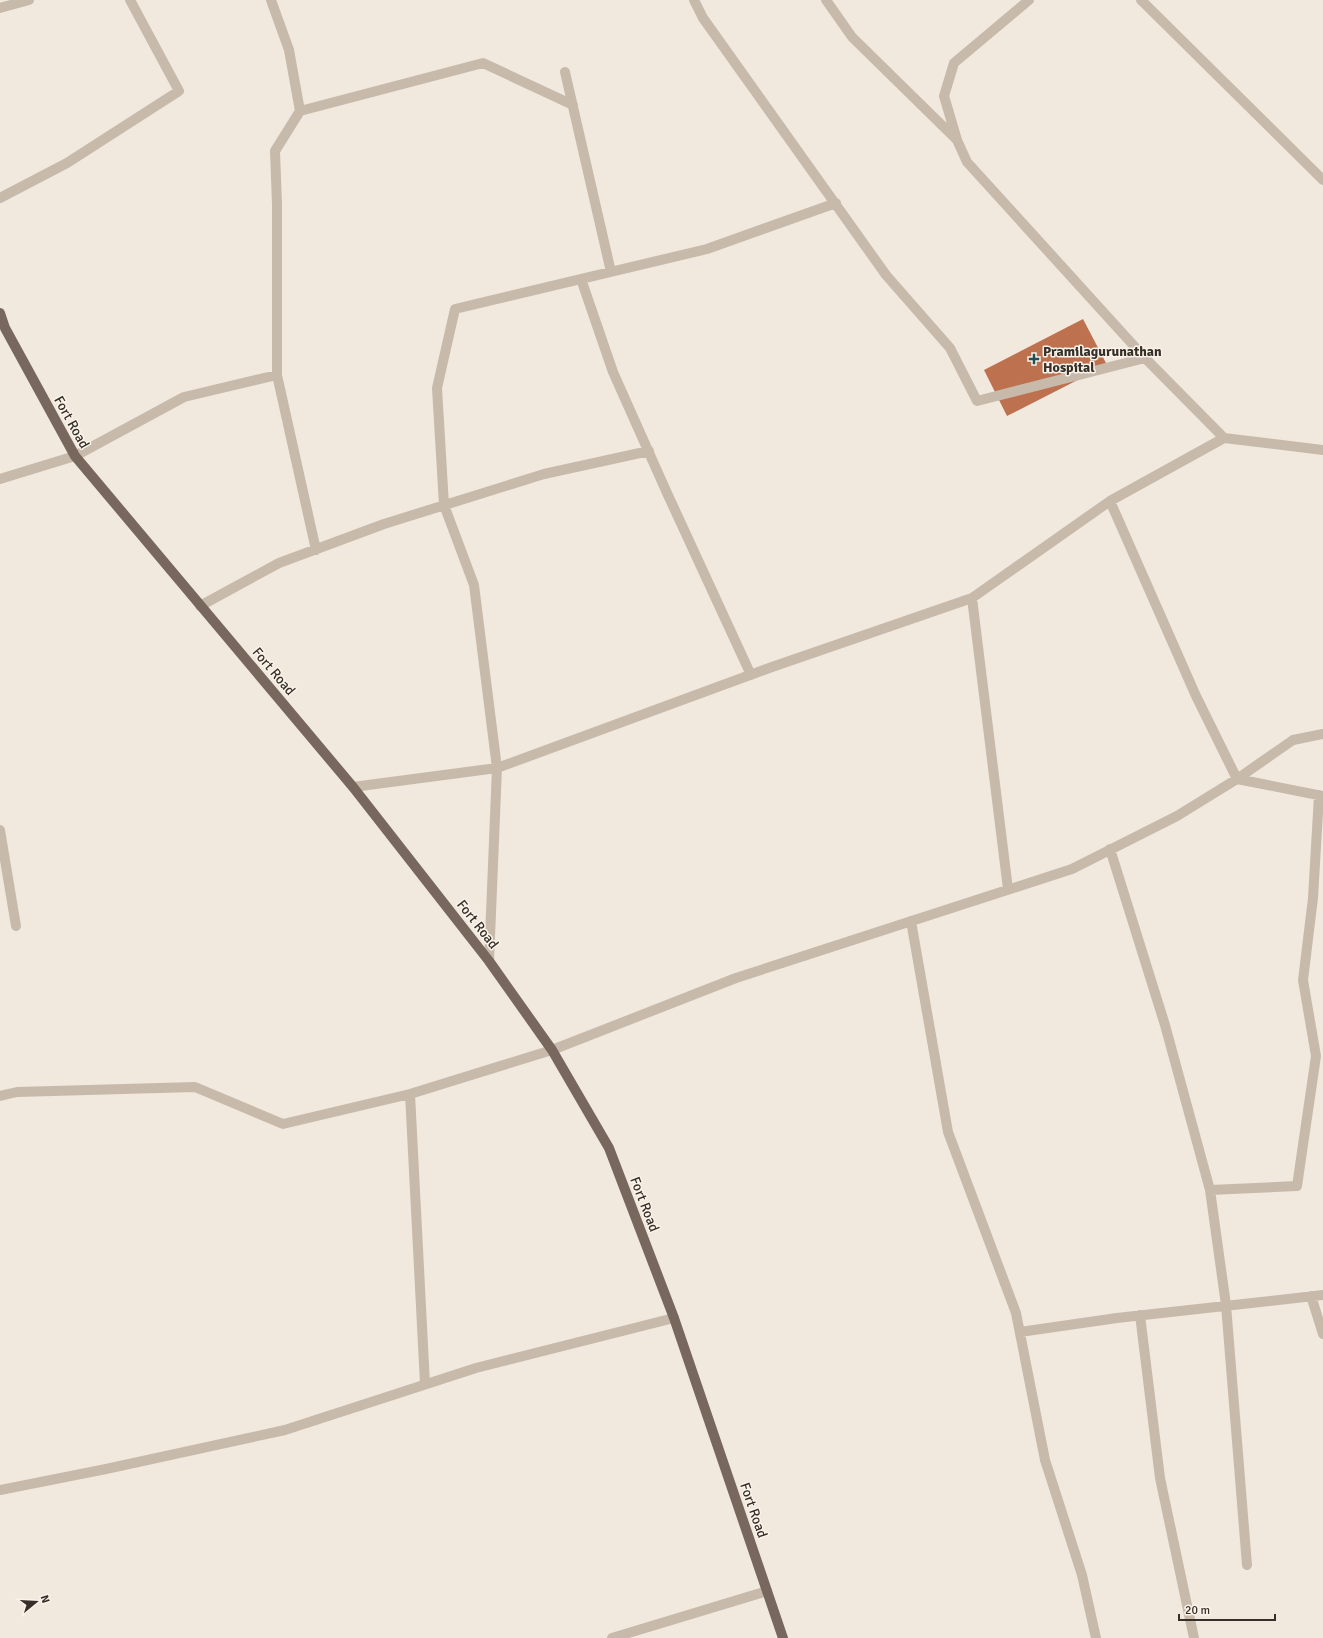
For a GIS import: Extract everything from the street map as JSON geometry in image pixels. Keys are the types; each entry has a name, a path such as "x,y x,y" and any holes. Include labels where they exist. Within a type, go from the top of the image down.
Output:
{"main road":[{"name":"Fort Road","path":"0,313 5,328 75,456 353,787 489,961 552,1050 609,1148 674,1318 783,1638"}],"street":[{"path":"0,8 29,0"},
{"path":"0,198 67,163 179,91 130,0"},
{"path":"271,0 289,50 300,111 275,152 277,204 277,375 316,550"},
{"path":"694,0 703,18 886,275 950,348 977,401 1145,358"},
{"path":"826,0 852,37 957,140"},
{"path":"1029,0 954,63 944,96 957,140 967,162 1145,358 1224,438"},
{"path":"1141,0 1323,180"},
{"path":"300,111 483,63 573,105"},
{"path":"565,72 611,272"},
{"path":"489,961 497,768 474,586 444,505 437,388 455,309 707,249 836,203"},
{"path":"581,279 613,372 751,675"},
{"path":"0,479 75,456 184,396 277,375"},
{"path":"353,787 497,768 751,675 972,598 1110,501 1224,438 1323,450"},
{"path":"200,606 279,563 384,524 544,474 648,451"},
{"path":"1110,501 1196,696 1237,779"},
{"path":"972,598 1008,889"},
{"path":"0,1096 17,1092 195,1087 283,1124 410,1094 552,1050 736,978 1072,869 1177,816 1237,779 1293,740 1323,734"},
{"path":"1210,1190 1297,1186 1316,1056 1303,980 1313,898 1321,795 1237,779"},
{"path":"0,830 16,926"},
{"path":"1110,849 1165,1025 1210,1190 1226,1305 1247,1565"},
{"path":"910,921 948,1132 1016,1313 1045,1460 1082,1575 1096,1638"},
{"path":"410,1094 425,1384"},
{"path":"1020,1332 1140,1315 1323,1295"},
{"path":"1311,1296 1323,1334"},
{"path":"1140,1315 1160,1478 1194,1638"},
{"path":"0,1490 106,1469 285,1430 476,1368 674,1318"},
{"path":"612,1638 767,1591"}],"building":[{"path":"1083,319 1107,365 1007,416 984,370"}],"place":[{"name":"Pramilagurunathan Hospital","path":"1034,359"}]}
